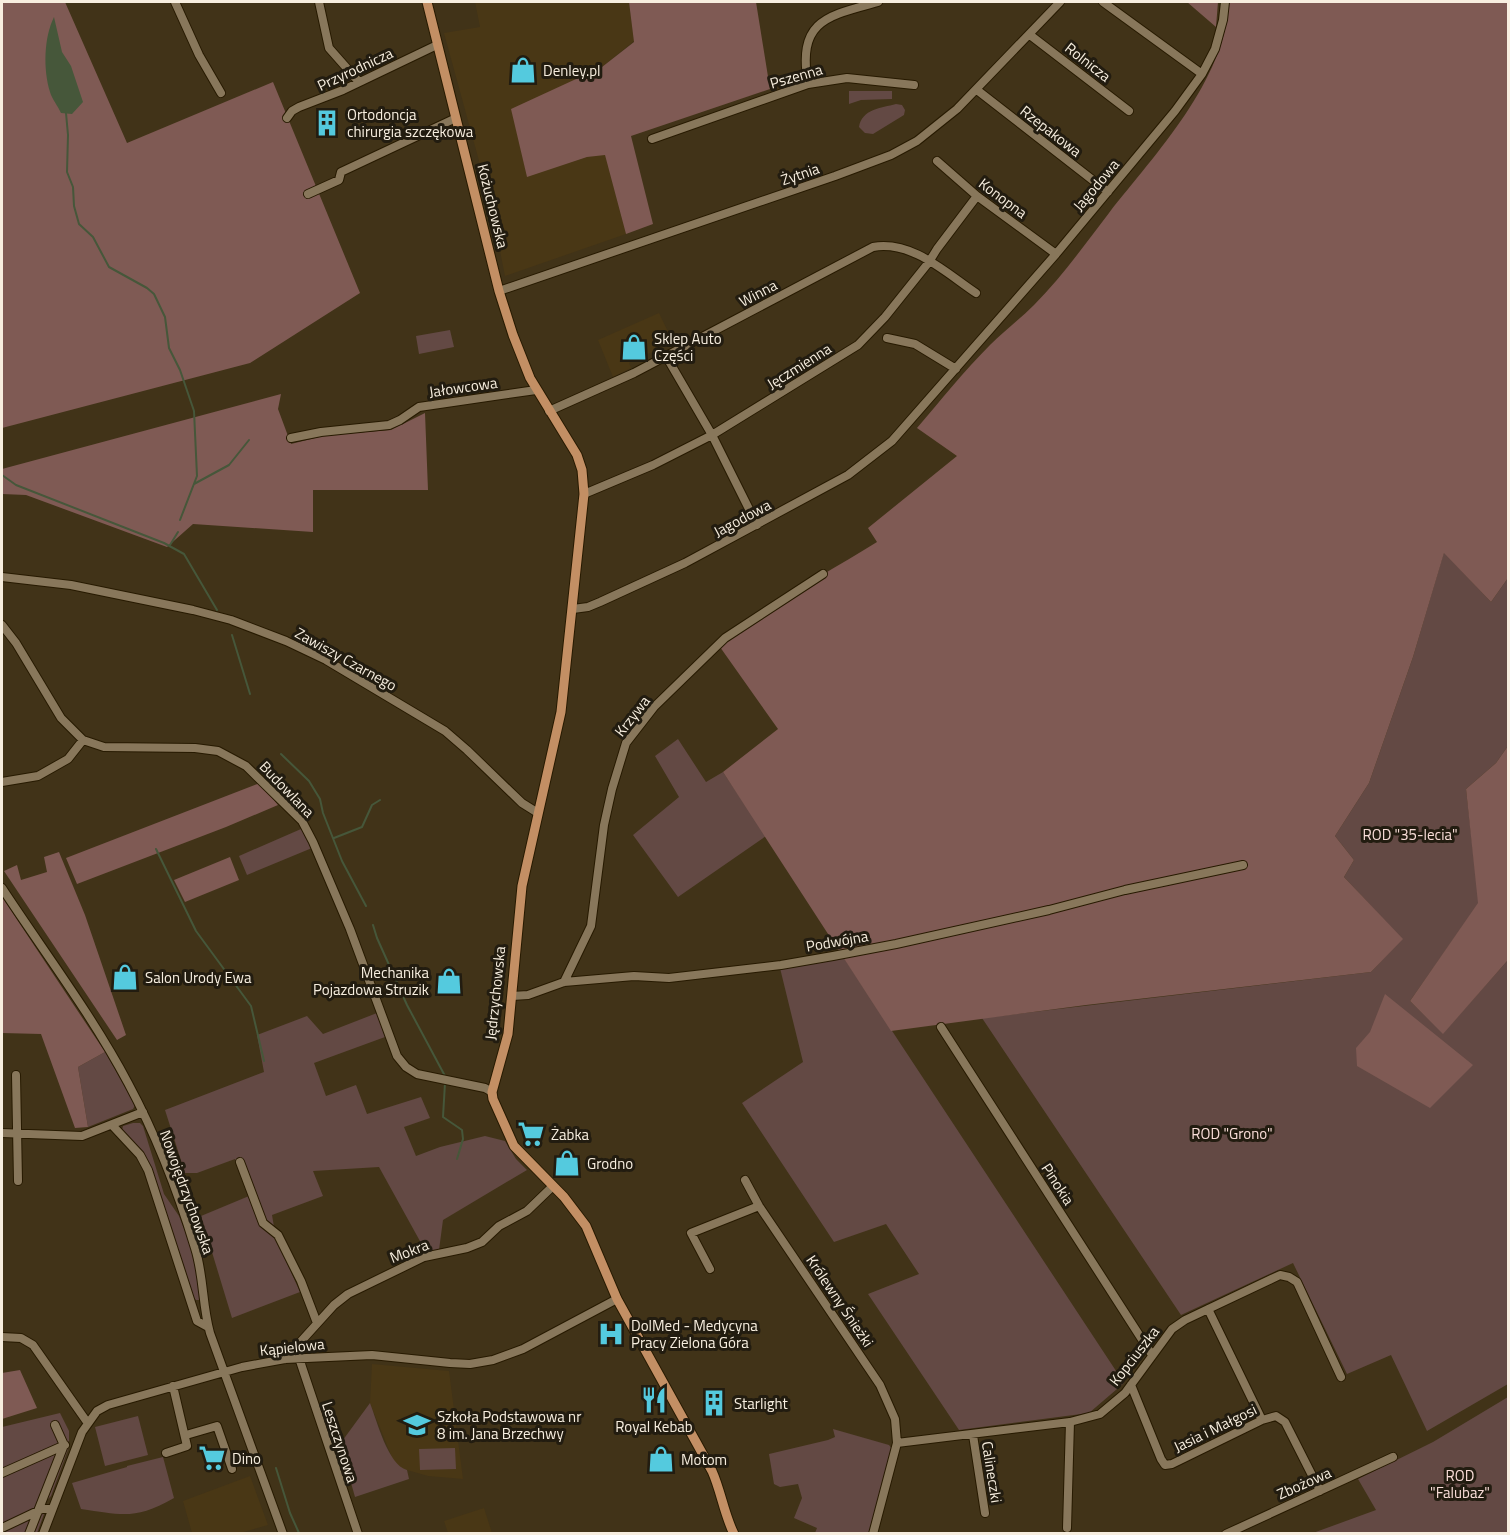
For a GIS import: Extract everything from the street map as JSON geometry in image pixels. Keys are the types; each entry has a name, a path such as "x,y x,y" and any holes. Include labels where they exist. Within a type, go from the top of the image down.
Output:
{"main road":[{"name":"Kożuchowska","path":"427,2 499,291 517,346 536,390 549,411"},
{"name":"Jędrzychowska","path":"492,1092 507,1041 522,886 559,728 584,494 582,470 577,454 549,411"},
{"path":"492,1092 494,1106 514,1146 579,1215 591,1234 617,1299 712,1471 720,1491 730,1531"}],"street":[{"path":"175,2 195,46 221,93"},
{"path":"319,2 329,48 359,82"},
{"path":"808,84 807,47 810,36 818,25 829,17 878,2"},
{"name":"Żytnia","path":"499,291 891,155 929,133 977,90 1060,2"},
{"path":"1103,2 1202,74"},
{"name":"Jagodowa","path":"573,609 588,607 661,574 757,525 863,465 892,441 1056,254 1158,133 1202,74 1220,33 1225,2"},
{"name":"Rolnicza","path":"1030,35 1129,111"},
{"name":"Przyrodnicza","path":"287,118 292,111 437,45"},
{"name":"Pszenna","path":"652,139 808,84 847,78 914,85"},
{"name":"Rzepakowa","path":"977,90 1108,192"},
{"path":"308,194 339,180 341,172 456,118"},
{"name":"Konopna","path":"937,161 977,196 1056,254"},
{"name":"Jęczmienna","path":"584,494 654,465 712,435 858,345 929,262 977,196"},
{"name":"Winna","path":"549,411 666,356 873,247 896,246 914,253 976,293"},
{"path":"887,338 915,344 956,369"},
{"path":"666,356 712,435 757,525"},
{"name":"Jałowcowa","path":"291,438 321,432 389,425 419,407 536,390"},
{"name":"Krzywa","path":"564,982 591,926 608,808 623,750 629,738 654,707 725,638 823,574"},
{"name":"Zawiszy Czarnego","path":"2,577 71,585 194,610 231,620 286,641 326,660 445,731 522,803 538,813"},
{"path":"2,625 16,642 61,718 83,740 68,759 38,776 2,782"},
{"name":"Budowlana","path":"83,740 104,747 195,748 218,751 246,766 302,821 313,842 350,929 397,1056 406,1067 417,1074 484,1088 492,1092"},
{"name":"Podwójna","path":"512,996 528,995 564,982 624,976 669,978 833,956 1243,865"},
{"name":"Nowojędrzychowska","path":"2,888 111,1052 143,1112 195,1248 208,1327 283,1533"},
{"name":"Pinokia","path":"941,1027 1152,1355"},
{"path":"16,1075 18,1181"},
{"path":"2,1133 82,1136 143,1112"},
{"path":"112,1125 140,1155 148,1170 197,1321 208,1327"},
{"path":"240,1162 263,1223 278,1235 302,1281 317,1323"},
{"name":"Królewny Śnieżki","path":"745,1180 759,1206 880,1386 895,1419 897,1443"},
{"name":"Mokra","path":"285,1359 336,1303 348,1294 424,1257 467,1248 482,1242 499,1226 527,1211 553,1186"},
{"path":"710,1269 692,1233 759,1206"},
{"name":"Kopciuszka","path":"897,1443 1070,1422 1100,1414 1131,1385 1172,1329 1185,1320 1280,1275 1290,1277 1297,1282 1341,1377"},
{"name":"Kąpielowa","path":"43,1533 87,1422 97,1411 108,1405 253,1365 285,1359 380,1356 470,1364 493,1360 523,1349 617,1299"},
{"path":"1208,1309 1262,1420"},
{"path":"2,1336 21,1338 33,1345 87,1422"},
{"name":"Leszczynowa","path":"298,1358 358,1533"},
{"name":"Jasia i Małgosi","path":"1131,1385 1161,1459 1168,1466 1262,1420 1276,1416 1285,1422 1320,1491"},
{"path":"166,1453 187,1446 173,1386"},
{"path":"1067,1528 1070,1422"},
{"path":"29,1533 64,1445 55,1425"},
{"path":"186,1436 217,1426 232,1469"},
{"name":"Calineczki","path":"973,1435 985,1513"},
{"path":"2,1473 78,1441"},
{"path":"873,1533 897,1443"},
{"name":"Zbożowa","path":"1226,1533 1393,1457"},
{"path":"2,1528 37,1512 52,1509"}],"shaded area":[{"path":"2,2 65,2 127,143 273,82 360,293 250,363 2,428"},
{"path":"475,2 629,2 634,41 602,67 512,110 527,176 587,157 605,154 626,234 505,276 490,201 444,33 480,27"},
{"path":"629,2 756,2 770,89 631,136 653,224 626,234 605,155 587,157 527,177 511,109 602,67 634,42"},
{"path":"1187,2 1218,2 1216,27"},
{"path":"1229,2 1508,2 1508,578 1491,602 1444,553 1413,657 1369,783 1335,836 1354,860 1344,877 1403,939 1371,972 1086,1005 891,1031 723,772 778,729 720,647 756,617 877,542 868,528 957,456 917,428 980,355 1034,305 1054,283 1167,141 1202,88 1215,60 1225,31"},
{"path":"54,17 62,52 71,66 83,102 72,114 61,113 51,95 48,83 46,43"},
{"path":"659,313 673,342 629,363 631,368 613,377 598,340"},
{"path":"281,394 278,409 291,444 327,435 391,430 425,413 428,490 313,490 313,532 193,524 167,547 26,495 2,494 2,469"},
{"path":"1508,746 1508,960 1443,1034 1410,1001 1478,903 1466,789 1496,763"},
{"path":"260,783 278,805 77,884 66,858"},
{"path":"59,852 85,915 126,1035 117,1040 4,871 17,865 21,880 47,872 44,857"},
{"path":"230,857 239,880 185,902 174,880"},
{"path":"2,897 105,1052 78,1067 88,1127 75,1128 41,1034 2,1033"},
{"path":"1385,994 1473,1065 1430,1108 1357,1066 1356,1048 1370,1032"},
{"name":"Szkoła Podstawowa nr 8 im. Jana Brzechwy","path":"372,1364 449,1371 463,1479 428,1476 400,1468 393,1460 370,1403"},
{"path":"20,1370 37,1408 2,1419 2,1373"},
{"path":"250,1476 268,1525 240,1533 192,1533 183,1501"},
{"path":"484,1508 492,1533 448,1533 444,1521"}],"green space":[{"path":"849,91 892,91 892,99 861,100 849,104"},
{"path":"896,104 902,105 905,110 904,115 873,134 865,133 859,127 868,113"},
{"path":"450,330 454,347 419,354 416,336"},
{"name":"ROD \"Grono\"","path":"1444,552 1491,602 1508,578 1508,746 1496,763 1466,789 1479,903 1410,1001 1443,1033 1508,960 1508,1384 1427,1431 1391,1355 1347,1374 1293,1263 1181,1315 982,1018 1371,972 1402,939 1344,877 1354,860 1335,836 1369,783 1413,657"},
{"path":"678,739 706,782 723,772 766,836 678,897 633,835 679,797 655,756"},
{"path":"301,829 312,848 247,875 239,856"},
{"path":"844,958 1124,1383 1089,1413 959,1430 868,1294 919,1274 886,1224 834,1242 742,1103 803,1062 780,968"},
{"path":"377,1013 385,1037 314,1063 326,1096 356,1085 367,1114 421,1097 430,1118 404,1127 416,1156 440,1147 485,1136 505,1141 516,1159 527,1170 443,1220 439,1250 426,1252 379,1167 313,1171 323,1196 272,1215 276,1239 300,1292 232,1318 201,1216 249,1196 235,1159 197,1173 185,1173 165,1110 264,1072 257,1035 307,1016 323,1034"},
{"path":"105,1052 135,1105 133,1109 88,1127 78,1067"},
{"path":"140,1123 143,1126 164,1194 179,1216 192,1249 197,1269 200,1300 194,1298 143,1152 122,1130 123,1126"},
{"name":"ROD \"Falubaz\"","path":"1508,1397 1508,1533 1313,1533 1376,1510 1358,1479 1433,1442"},
{"path":"370,1403 389,1451 394,1460 407,1470 409,1479 355,1497 340,1444"},
{"path":"60,1413 69,1431 69,1447 51,1496 41,1506 44,1514 37,1533 2,1534 2,1427"},
{"path":"138,1416 148,1455 105,1466 95,1427"},
{"path":"833,1429 889,1445 892,1449 871,1533 815,1533 817,1528 794,1518 802,1498 798,1484 780,1487 774,1484 769,1454 828,1440 835,1437"},
{"path":"455,1448 456,1469 420,1470 419,1449"},
{"path":"163,1457 174,1498 139,1513 119,1514 81,1509 72,1483"}],"waterway":[{"path":"66,113 67,172 73,187 74,206 79,224 93,237 109,267 154,294 165,317 169,348 180,370 194,411 197,476 180,520"},
{"path":"194,484 229,465 249,440"},
{"path":"2,475 16,485 164,543 184,554 217,610"},
{"path":"170,545 178,532"},
{"path":"232,635 250,694"},
{"path":"281,754 309,781 320,799 323,813 342,861 366,906"},
{"path":"334,838 362,827 372,805 380,800"},
{"path":"156,849 196,931 251,1006 264,1061"},
{"path":"373,925 407,1005 445,1076"},
{"path":"445,1083 443,1117 462,1130 463,1139 457,1159"},
{"path":"276,1468 290,1513 299,1533"}],"place":[{"name":"Denley.pl","path":"523,70"},
{"name":"Ortodoncja chirurgia szczękowa","path":"327,123"},
{"name":"Sklep Auto Części","path":"634,347"},
{"name":"Salon Urody Ewa","path":"125,977"},
{"name":"Mechanika Pojazdowa Struzik","path":"449,981"},
{"name":"Żabka","path":"531,1134"},
{"name":"Grodno","path":"567,1163"},
{"name":"DolMed - Medycyna Pracy Zielona Góra","path":"611,1334"},
{"name":"Royal Kebab","path":"654,1400"},
{"name":"Starlight","path":"714,1403"},
{"name":"Szkoła Podstawowa nr 8 im. Jana Brzechwy","path":"417,1425"},
{"name":"Dino","path":"212,1458"},
{"name":"Motom","path":"661,1459"}],"park label":[{"name":"ROD \"35-lecia\"","path":"1410,834"}]}
